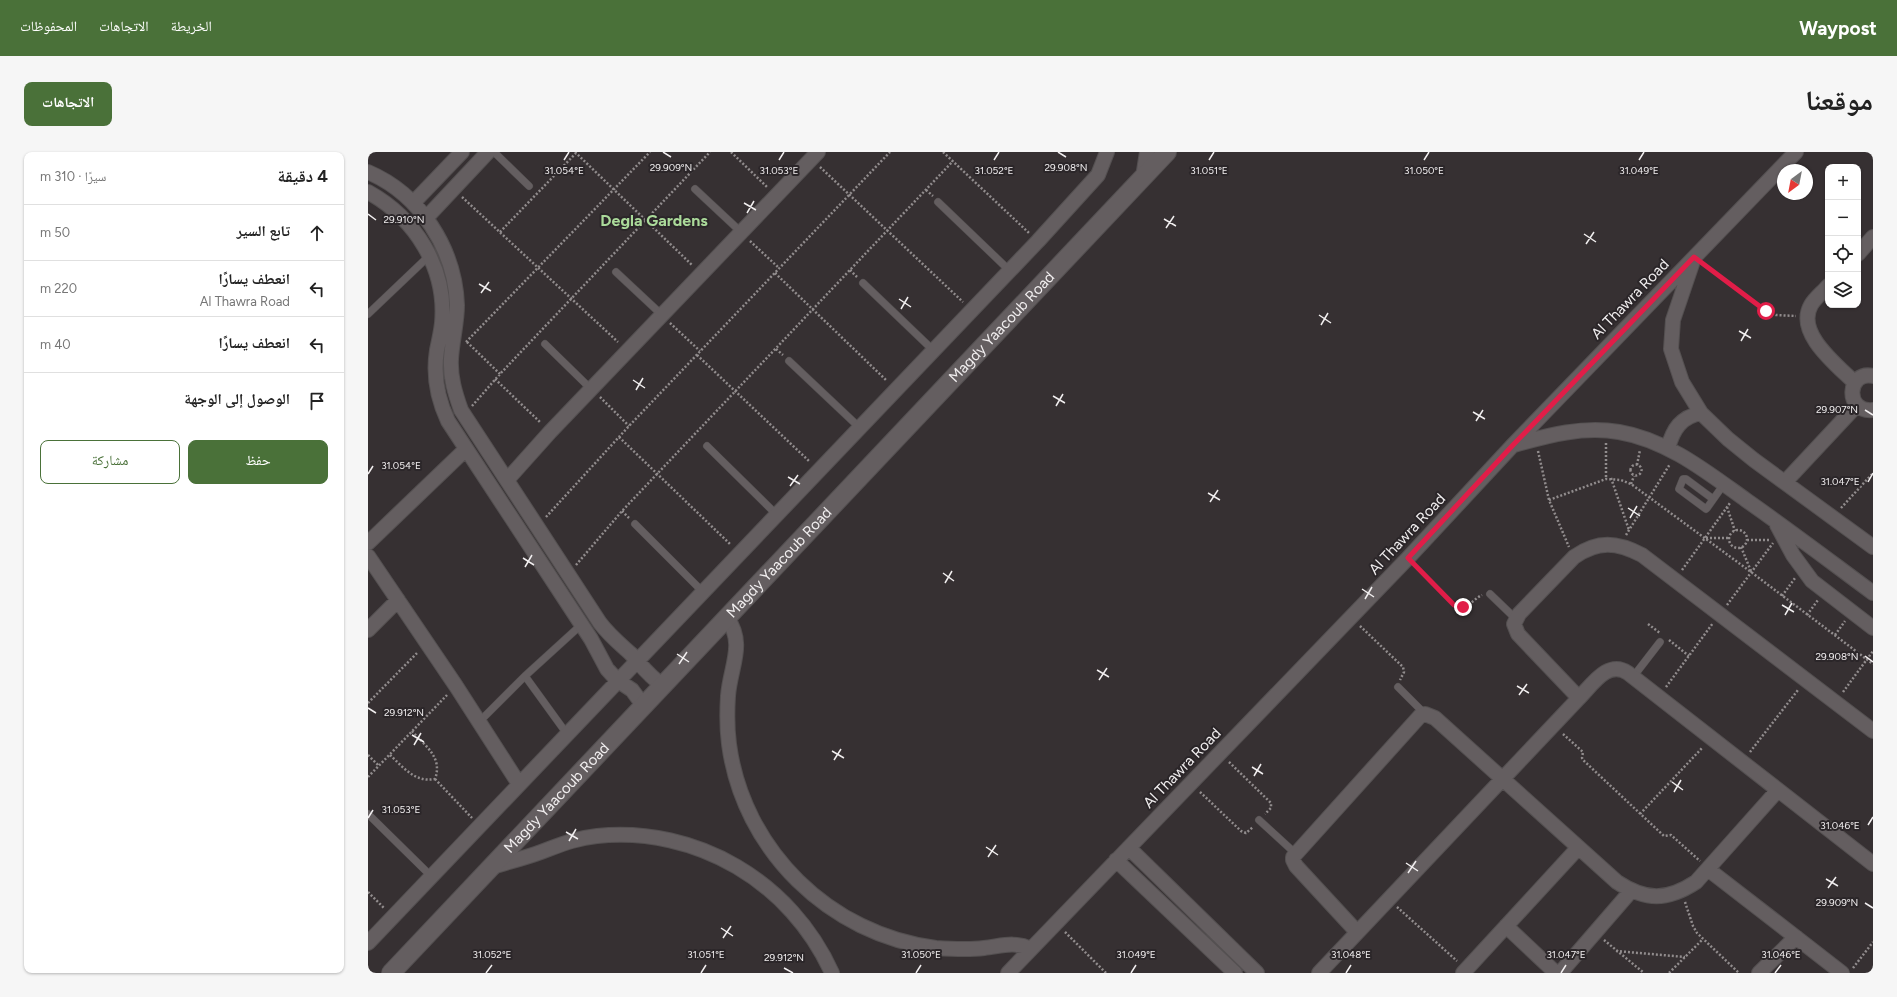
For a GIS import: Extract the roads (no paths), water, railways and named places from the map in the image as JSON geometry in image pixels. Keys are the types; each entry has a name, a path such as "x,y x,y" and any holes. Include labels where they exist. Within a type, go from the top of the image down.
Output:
{"street":[{"path":"407,224 421,210 462,152"},
{"path":"421,210 453,188 488,152"},
{"path":"368,943 1010,271 1098,175 1107,152"},
{"path":"1143,177 1147,152"},
{"name":"Magdy Yaacoub Road","path":"391,973 1167,152"},
{"name":"Al Thawra Road","path":"1008,973 1408,558 1513,445 1796,152"},
{"path":"506,480 776,195 811,154"},
{"path":"368,172 400,191 421,210 444,251 455,286 457,322 451,359 453,385 462,412 606,632 646,672 662,685"},
{"path":"369,194 385,202 407,224 430,255 439,281 443,309 435,368 436,386 440,404 448,421 595,646 607,669 618,680 632,690 643,705"},
{"path":"1861,251 1873,237"},
{"path":"1694,257 1673,320 1671,349 1682,382 1701,412 1728,439 1873,547"},
{"path":"1825,289 1811,305 1808,314 1808,323 1814,340 1855,383"},
{"path":"1873,376 1864,376 1855,383 1852,394 1857,405 1866,410 1873,410"},
{"path":"1785,482 1857,405"},
{"path":"448,421 462,412"},
{"path":"1672,450 1671,436 1679,424 1692,415 1701,412"},
{"path":"1513,445 1558,433 1582,430 1605,430 1630,434 1672,450 1724,484 1873,593"},
{"path":"368,543 466,449"},
{"path":"1775,521 1802,569 1825,591 1873,628"},
{"path":"1854,533 1873,535"},
{"path":"1579,698 1518,634 1515,629 1516,619 1581,552 1596,546 1620,545 1642,555 1873,731"},
{"path":"368,556 456,686 478,723 519,784"},
{"path":"368,630 398,600"},
{"path":"727,618 734,629 737,643 728,696 728,720 734,768 749,813 765,841 789,873 806,890 845,918 889,937 936,948 984,948 1011,943 1031,949"},
{"path":"1319,973 1553,725 1604,672 1610,669 1623,670 1633,677 1778,790 1872,860"},
{"path":"1357,932 1296,866 1293,860 1295,853 1420,716 1425,714 1435,718 1617,882 1631,891 1648,896 1665,896 1682,892 1696,882 1709,870 1778,790"},
{"path":"492,867 575,840 596,836 639,835 660,838 694,847 721,857 740,867 774,893 804,924 816,942 832,973"},
{"path":"1128,848 1257,973"},
{"path":"1464,972 1578,848"},
{"path":"1116,860 1235,973"},
{"path":"1709,870 1842,973"},
{"path":"1560,973 1631,891"},
{"path":"1506,926 1556,973"},
{"path":"1759,973 1796,937"}],"lane":[{"path":"494,152 529,186"},
{"path":"695,189 741,232"},
{"path":"938,202 1010,271"},
{"path":"368,314 430,255"},
{"path":"616,272 662,315"},
{"path":"863,283 934,351"},
{"path":"545,344 591,389"},
{"path":"789,361 860,428"},
{"path":"707,446 777,514"},
{"path":"1713,499 1686,479 1683,479 1678,487 1706,509 1724,484"},
{"path":"635,524 703,592"},
{"path":"1490,594 1516,619"},
{"path":"478,723 525,676 581,625"},
{"path":"1633,677 1660,642"},
{"path":"525,676 567,734"},
{"path":"1398,687 1425,714"},
{"path":"368,814 431,876"},
{"path":"1260,820 1295,853"}],"district":[{"name":"Degla Gardens","path":"654,220"}]}
